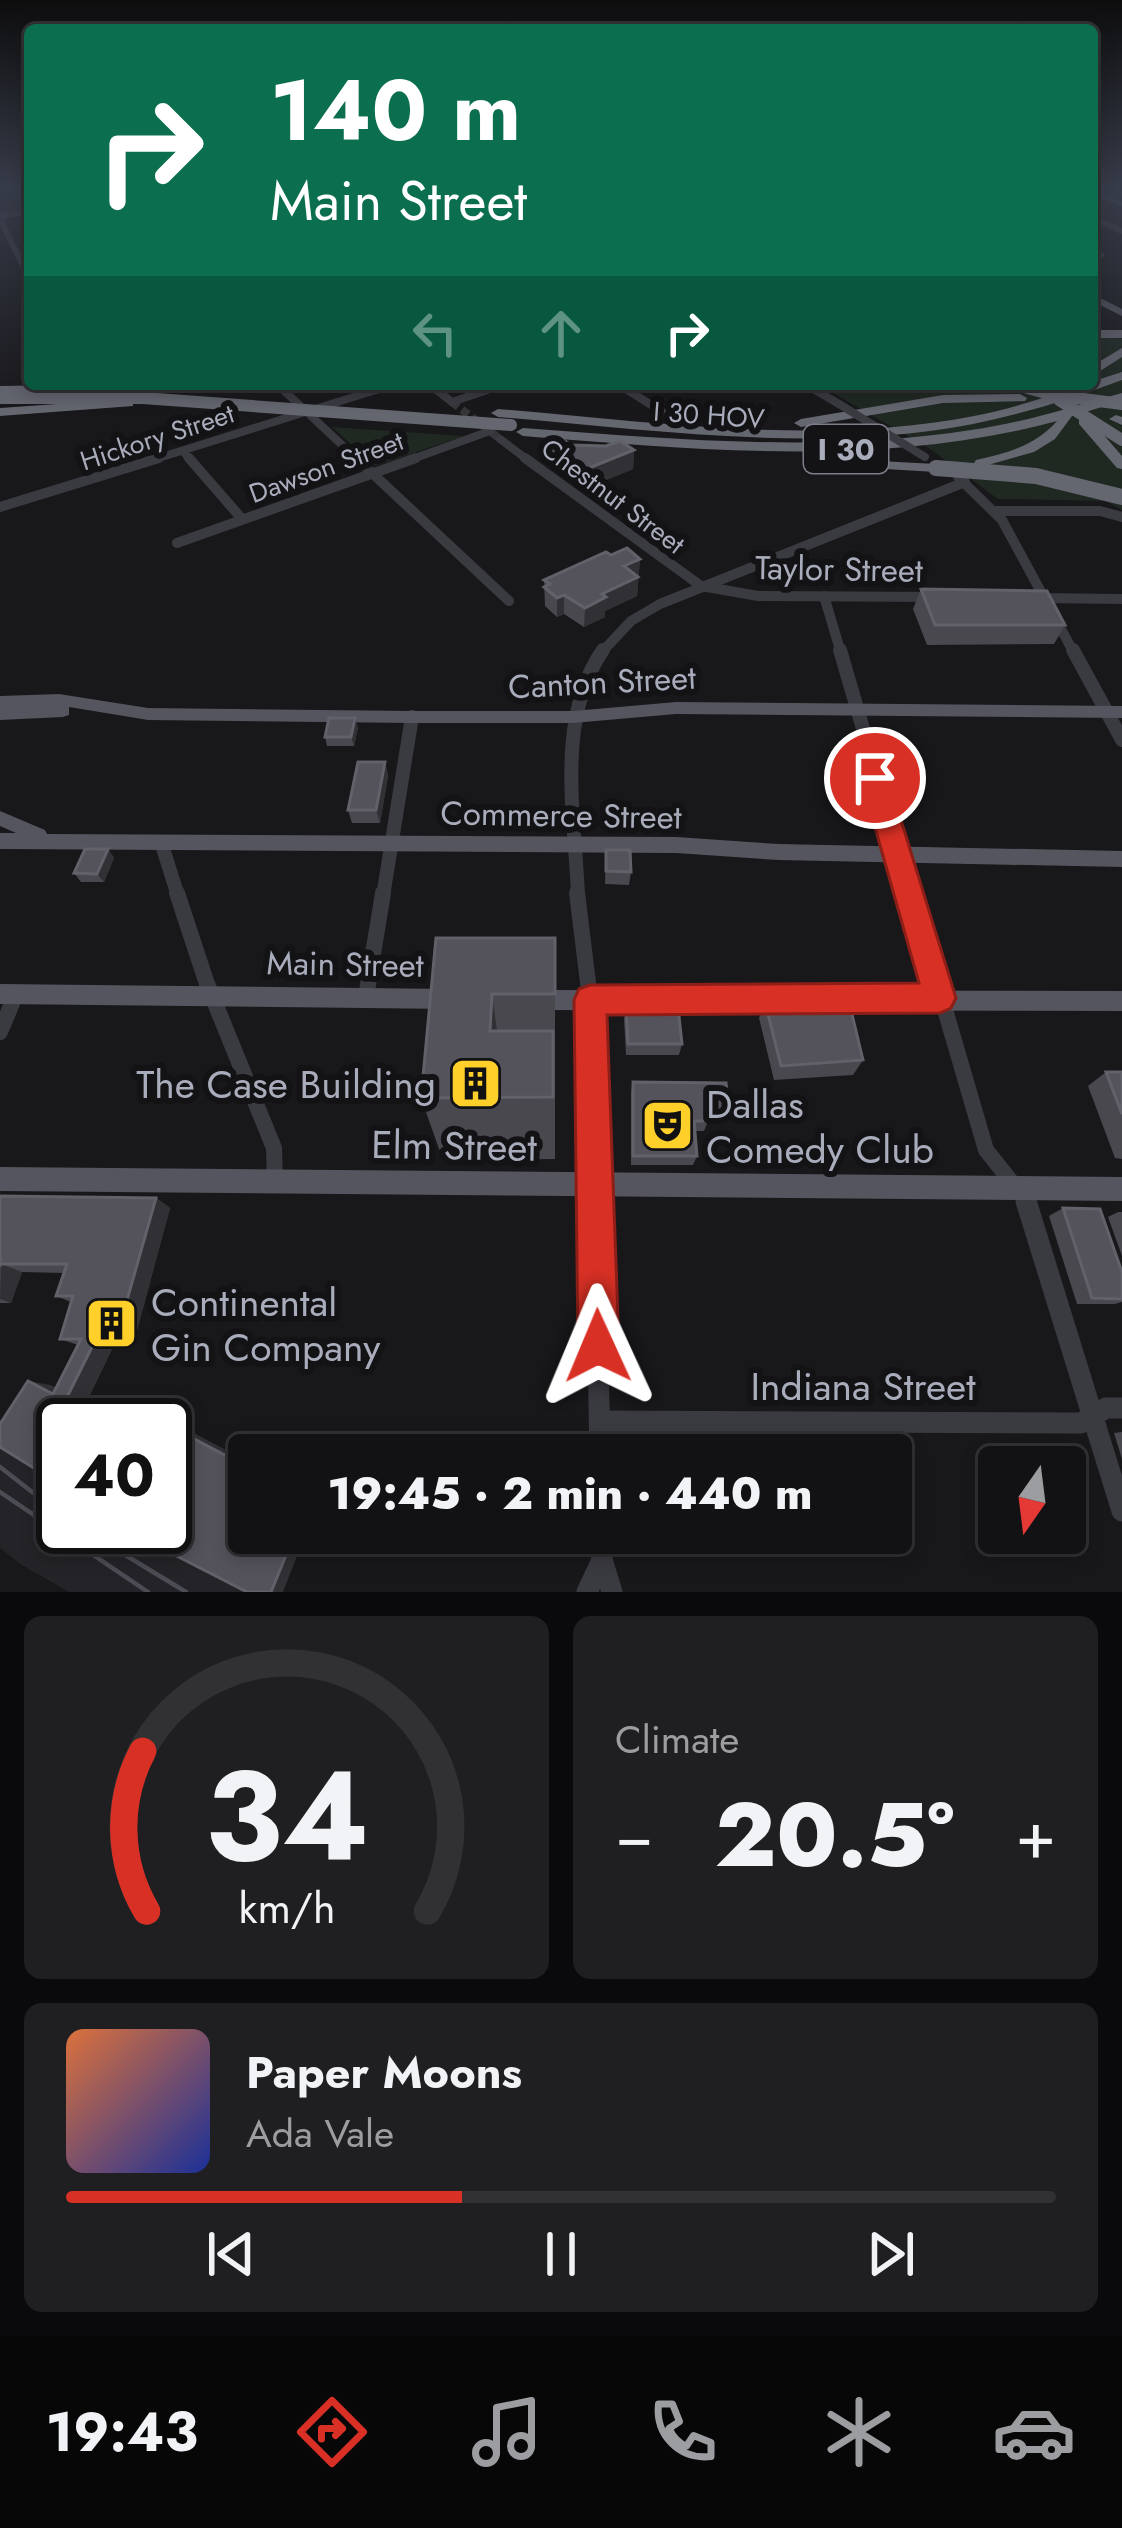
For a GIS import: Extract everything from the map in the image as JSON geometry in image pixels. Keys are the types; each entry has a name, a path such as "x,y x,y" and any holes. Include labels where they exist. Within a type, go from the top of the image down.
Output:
{"highway":[{"path":"1098,367 1122,352"},
{"name":"I 30","path":"0,397 67,390"},
{"name":"I 30","path":"150,390 510,423 565,435 790,449 884,447 1010,431 1121,406"},
{"path":"856,415 900,390"},
{"path":"1043,390 1122,440"},
{"path":"565,435 804,460 998,460 1048,439 1066,416 1062,390"},
{"path":"1075,390 1121,406"},
{"path":"1082,390 1079,403 1084,421 1122,465"},
{"name":"I 30","path":"0,397 510,423 648,424 781,434 909,430 1040,407 1085,390"},
{"path":"648,424 781,425 1016,391 1121,406"},
{"name":"I 30 HOV","path":"0,397 143,398 752,442 884,441 1121,406"},
{"path":"931,462 1036,476 1122,497"}],"main road":[{"name":"Canton Street","path":"0,701 38,699 148,714 412,717 573,717 676,708 1114,712"},
{"name":"Canton Street","path":"0,714 86,707"},
{"path":"0,818 60,841"},
{"name":"Commerce Street","path":"0,842 576,844 1122,859"},
{"name":"Main Street","path":"8,994 472,999"},
{"path":"510,999 1122,1001"},
{"name":"Elm Street","path":"0,1179 1122,1189"}],"street":[{"path":"283,390 509,601"},
{"name":"Hickory Street","path":"0,507 376,390"},
{"path":"436,390 452,402 488,390"},
{"path":"628,390 664,412"},
{"path":"816,390 965,482 996,511 1114,712 1122,740"},
{"name":"Dawson Street","path":"177,543 495,435"},
{"name":"Chestnut Street","path":"495,435 701,586"},
{"path":"183,451 242,519"},
{"path":"600,1434 590,1000 578,915 573,717 583,682 605,646 631,621 674,597 965,482"},
{"path":"996,511 1106,512 1122,518"},
{"path":"674,597 680,580 675,568"},
{"name":"Taylor Street","path":"701,586 737,595 948,597"},
{"path":"824,596 986,1150 1034,1217 1122,1511"},
{"path":"1012,598 1122,599"},
{"path":"366,998 412,717"},
{"path":"160,842 212,995 274,1148 275,1183"},
{"path":"0,1032 8,994"},
{"name":"Indiana Street","path":"600,1421 1081,1424 1106,1408 1122,1408"},
{"path":"602,1554 612,1592"},
{"path":"587,1592 602,1560"}],"shaded area":[{"path":"1098,337 1122,339 1122,510 1105,501 998,499 930,449 833,393 1098,390"},
{"path":"332,427 464,436 375,466"},
{"path":"0,1441 36,1467 36,1554 178,1554 245,1592 69,1592 0,1548"}],"building":[{"path":"559,437 571,445 606,446 620,441 634,450 584,470 545,442"},
{"path":"627,548 640,559 624,566 638,577 585,608 564,595 557,598 544,587 550,584 544,580 606,552 611,555"},
{"path":"921,589 1047,591 1065,625 935,625"},
{"path":"329,718 355,718 351,737 325,737"},
{"path":"358,762 385,762 376,810 348,810"},
{"path":"85,849 108,849 97,874 74,873"},
{"path":"606,850 630,850 631,872 606,871"},
{"path":"436,938 555,938 555,994 492,994 490,1031 553,1031 553,1097 421,1098"},
{"path":"765,1002 849,1002 863,1060 781,1066"},
{"path":"626,1007 678,1007 682,1044 628,1044"},
{"path":"1106,1072 1122,1072 1122,1114"},
{"name":"Dallas Comedy Club","path":"633,1082 726,1083 729,1112 707,1112 708,1121 694,1121 697,1156 633,1156"},
{"name":"Continental Gin Company","path":"0,1196 156,1198 116,1339 96,1339 66,1398 36,1398 36,1469 0,1447 0,1424 28,1381 53,1394 81,1339 60,1339 73,1296 56,1296 67,1264 0,1266"},
{"path":"1063,1208 1100,1209 1122,1272 1122,1299 1092,1298"},
{"path":"192,1438 228,1457 228,1554 286,1554 271,1592 247,1592 173,1554 192,1554"}],"tunnel":[{"path":"452,402 500,439"}],"tram line":[{"path":"0,1467 36,1495"},
{"path":"0,1492 148,1592"},
{"path":"123,1554 186,1592"}],"place":[{"name":"The Case Building","path":"475,1084"},
{"name":"Dallas Comedy Club","path":"667,1126"},
{"name":"Continental Gin Company","path":"112,1324"}],"route":[{"path":"598,1346 590,1000 940,998 875,778"}]}
